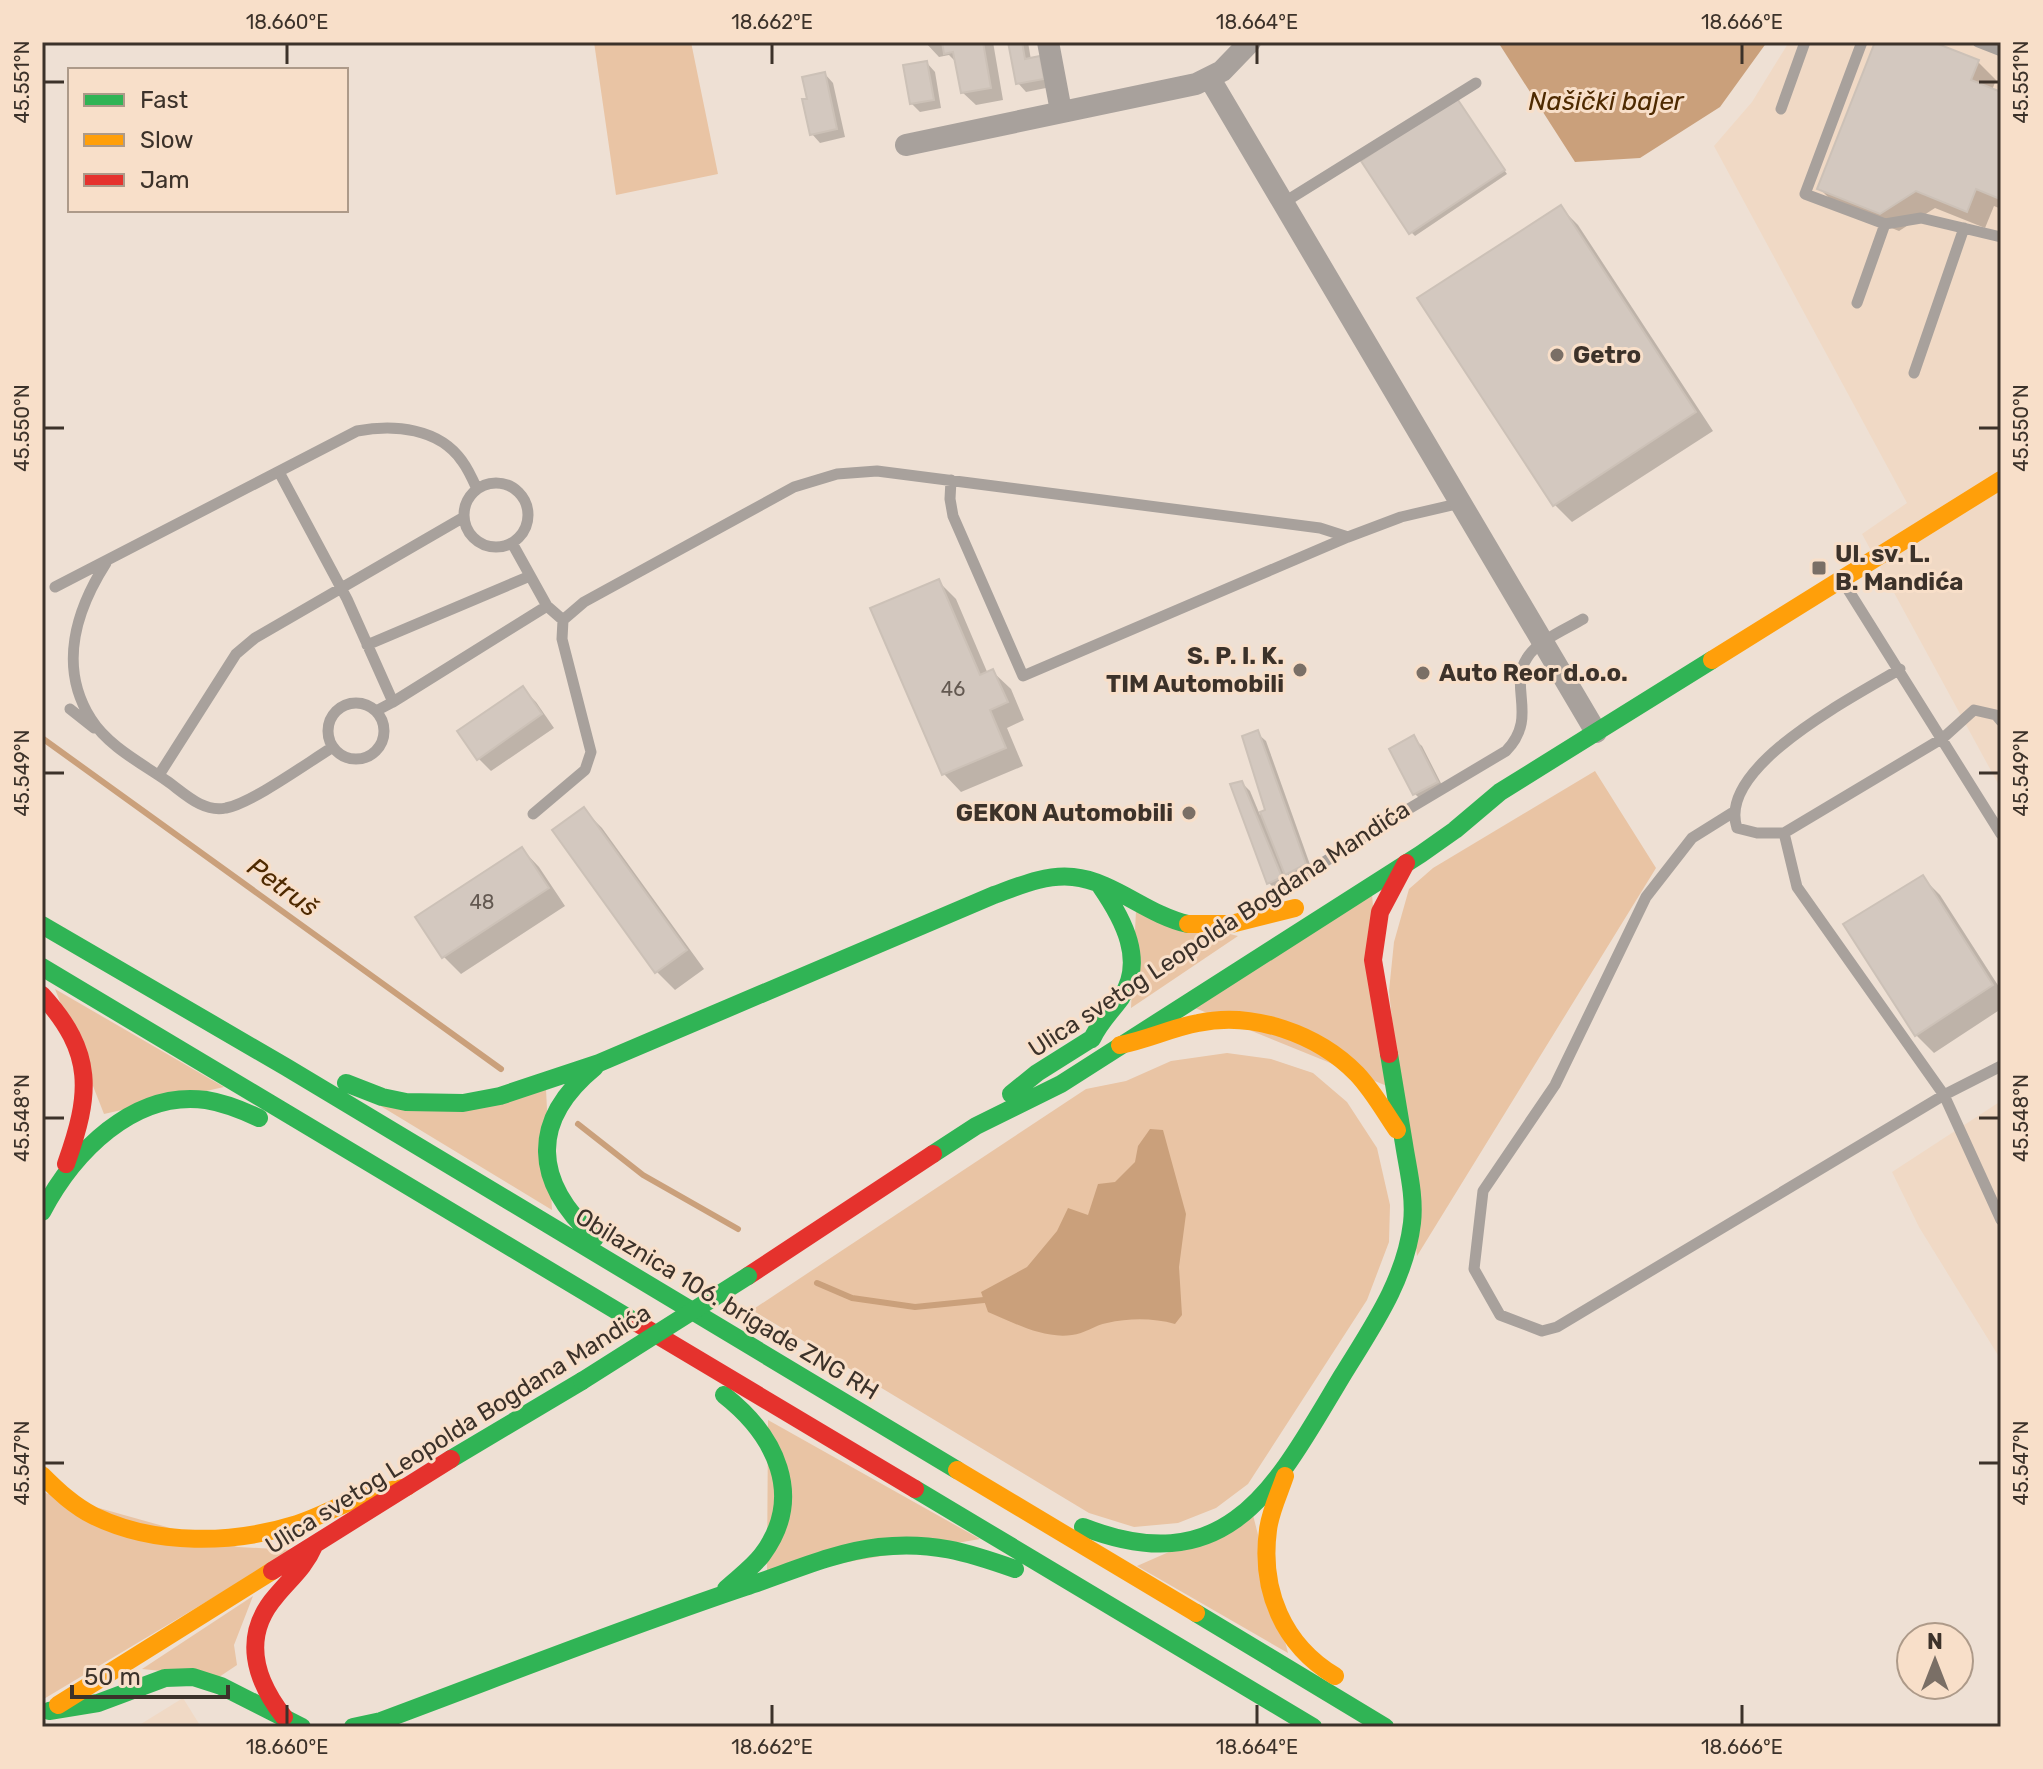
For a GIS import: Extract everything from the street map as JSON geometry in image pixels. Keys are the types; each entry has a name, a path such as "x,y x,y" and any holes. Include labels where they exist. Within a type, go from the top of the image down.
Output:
{"main road":[{"name":"Ulica svetog Leopolda Bogdana Mandića","path":"976,1126 1061,1084 1406,863 1455,830 1500,792 2001,480"},
{"name":"Ulica svetog Leopolda Bogdana Mandića","path":"1447,813 1473,800 1500,792"},
{"path":"1033,1516 1080,1526 1113,1540 1138,1545 1190,1541 1236,1520 1258,1501 1289,1465 1377,1319 1394,1286 1413,1222 1413,1198 1373,960 1380,912 1406,863"},
{"path":"286,1067 315,1072 382,1097 435,1104 463,1103 500,1096 599,1063 1026,883 1062,877 1084,879 1101,887 1119,911 1127,929 1131,962 1129,981 1124,993 1097,1023 1092,1039"},
{"name":"Ulica svetog Leopolda Bogdana Mandića","path":"1101,887 1171,920 1205,926 1228,926 1302,904 1242,943"},
{"name":"Obilaznica 106. brigade ZNG RH","path":"42,925 286,1067 1380,1724"},
{"path":"42,967 1313,1727"},
{"path":"42,995 68,1027 81,1057 83,1072 83,1110 63,1176 42,1212"},
{"name":"Ulica svetog Leopolda Bogdana Mandića","path":"46,1713 748,1276 976,1126 1037,1073 1135,1012"},
{"path":"1120,1045 1151,1038 1177,1026 1207,1021 1240,1020 1274,1025 1313,1041 1355,1073 1401,1136"},
{"path":"599,1063 576,1084 553,1116 547,1155 551,1177 558,1196 582,1227 639,1279"},
{"path":"63,1176 111,1127 150,1106 172,1101 220,1101 284,1130 340,1145"},
{"path":"680,1349 700,1376 740,1406 761,1428 780,1469 783,1491 776,1530 764,1552 718,1596"},
{"path":"1289,1465 1268,1526 1267,1574 1273,1596 1281,1617 1306,1655 1338,1678 1380,1724"},
{"path":"42,1475 72,1503 96,1518 120,1528 170,1537 251,1534 286,1527 379,1492 407,1487"},
{"path":"353,1727 381,1721 718,1596 845,1554 904,1545 964,1551 1044,1581 1092,1594"},
{"path":"296,1725 260,1685 255,1669 254,1641 266,1609 301,1572 314,1546"},
{"path":"46,1713 95,1704 149,1681 184,1676 229,1689 296,1725"}],"street":[{"path":"1048,42 1061,111"},
{"path":"906,145 1196,84 1210,79 1233,62 1250,42"},
{"path":"1210,79 1596,732"}],"lane":[{"path":"1781,109 1805,42"},
{"path":"1862,42 1805,194 1885,224 1921,218 2000,233"},
{"path":"1978,42 2001,51"},
{"path":"1283,203 1476,83"},
{"path":"1857,303 1885,224"},
{"path":"1914,373 1964,228"},
{"path":"55,587 357,431 378,427 411,430 438,438 462,460 477,489"},
{"path":"533,814 585,770 591,752 562,639 563,620 584,602 794,487 837,474 877,471 1320,528 1348,537"},
{"path":"279,472 341,588 393,702"},
{"path":"951,480 953,516 1023,676 1348,537 1401,517 1461,503"},
{"path":"497,483 516,491 523,498 527,518 520,537 512,543 491,547 481,543 466,528 464,517 470,497 477,489 497,483"},
{"path":"159,775 236,654 255,638 464,517"},
{"path":"512,543 547,606 563,620"},
{"path":"108,560 89,590 76,624 73,651 83,702 92,720 117,746"},
{"path":"367,645 530,576"},
{"path":"1842,579 2001,834"},
{"path":"376,711 547,606"},
{"path":"1260,902 1506,751 1517,740 1521,730 1522,668 1531,653 1543,643 1583,619"},
{"path":"1900,669 1799,731 1765,759 1740,790 1732,813 1737,828 1757,833 1784,833 1943,738 1974,710 1996,715 2001,721"},
{"path":"359,703 376,711 383,727 383,736 374,752 357,759 347,758 333,747 328,730 334,713 341,706 359,703"},
{"path":"70,709 204,808 225,809 247,800 333,747"},
{"path":"1732,813 1692,838 1646,897 1555,1085 1483,1191 1474,1269 1500,1315 1542,1331 1557,1327 1944,1095 2001,1066"},
{"path":"1784,833 1797,887 1944,1095 2001,1220"}],"shaded area":[{"path":"594,42 691,42 718,174 616,195"},
{"path":"1789,42 2001,42 2001,789 1862,534 1907,503 1714,146 1752,102"},
{"path":"1595,771 1656,868 1417,1256 1389,991 1394,942 1409,889 1433,868"},
{"path":"1372,894 1387,1086 1195,1008"},
{"path":"1136,911 1238,936 1131,1008"},
{"path":"55,989 224,1087 104,1114"},
{"path":"1227,1053 1271,1059 1313,1073 1347,1102 1377,1148 1390,1205 1389,1242 1367,1300 1248,1484 1216,1508 1178,1523 1134,1527 1089,1513 752,1310 1086,1089 1126,1081 1171,1061"},
{"path":"546,1089 552,1210 374,1102"},
{"path":"2001,1101 2001,1360 1919,1227 1892,1172"},
{"path":"768,1420 980,1539 767,1576"},
{"path":"42,1492 238,1547 293,1550 42,1700"},
{"path":"1253,1515 1288,1653 1137,1566"},
{"path":"253,1596 234,1645 237,1665 219,1677 142,1669"},
{"path":"183,1698 201,1727 136,1727"}],"water":[{"name":"Našički bajer","path":"1498,42 1767,42 1720,107 1640,158 1575,162"},
{"path":"1150,1129 1163,1130 1186,1214 1179,1267 1182,1315 1175,1324 1124,1320 1061,1336 1029,1329 988,1312 981,1292 1027,1267 1057,1231 1068,1208 1088,1215 1098,1184 1115,1182 1135,1162 1138,1146"}],"building":[{"path":"942,42 983,42 991,88 961,93 953,52 944,54"},
{"path":"1008,42 1022,42 1025,59 1040,56 1044,79 1016,84"},
{"path":"1875,42 1933,42 1979,60 1971,80 2001,92 2000,199 1976,189 1967,212 1916,191 1880,214 1817,189"},
{"path":"927,61 934,100 910,104 903,65"},
{"path":"825,72 837,129 810,135 802,99 807,99 802,77"},
{"path":"1456,97 1505,170 1409,234 1361,161"},
{"name":"Getro","path":"1561,205 1696,412 1553,506 1417,298"},
{"path":"939,579 980,675 993,669 1008,702 990,710 1006,748 942,775 870,608"},
{"path":"523,686 542,714 477,760 457,731"},
{"path":"1258,730 1306,864 1285,875 1260,812 1265,810 1242,736"},
{"path":"1414,735 1438,782 1413,795 1389,749"},
{"path":"1242,781 1282,877 1267,884 1230,784"},
{"path":"584,807 687,950 655,973 552,830"},
{"path":"522,847 549,888 442,958 415,917"},
{"path":"1923,875 1993,985 1915,1036 1843,924"}],"waterway":[{"name":"Petruš","path":"42,738 501,1069"},
{"name":"Petruš","path":"578,1124 643,1175 738,1229"},
{"name":"Petruš","path":"817,1283 852,1298 915,1307 984,1300"}],"traffic: fast":[{"path":"933,1154 976,1126 1061,1084 1421,854 1500,792 1712,660"},
{"path":"346,1083 382,1097 406,1102 463,1103 500,1096 599,1063 994,895 1043,879 1073,877 1088,880 1188,924"},
{"path":"1092,1039 1121,998 1132,970 1124,926 1101,887"},
{"path":"42,925 286,1067 957,1470"},
{"path":"42,967 637,1323"},
{"path":"1011,1094 1037,1073 1091,1039"},
{"path":"1083,1527 1134,1541 1176,1543 1212,1533 1243,1513 1270,1486 1295,1453 1386,1303 1408,1244 1413,1213 1412,1193 1389,1054"},
{"path":"595,1067 558,1109 550,1130 547,1152 550,1174 560,1195 574,1217 595,1238"},
{"path":"42,1212 70,1168 88,1148 130,1115 154,1105 179,1100 206,1100 259,1118"},
{"path":"582,1381 748,1276"},
{"path":"451,1459 582,1381"},
{"path":"724,1395 758,1429 770,1448 779,1468 783,1489 782,1511 775,1533 758,1560 726,1589"},
{"path":"915,1489 1313,1727"},
{"path":"353,1727 381,1721 654,1619 845,1553 879,1547 932,1547 965,1553 1015,1569"},
{"path":"1196,1613 1385,1727"},
{"path":"49,1711 98,1703 165,1678 193,1677 221,1686 302,1727"}],"traffic: slow":[{"path":"1712,660 2001,480"},
{"path":"1188,924 1231,924 1295,908"},
{"path":"1120,1045 1188,1025 1219,1020 1241,1020 1284,1029 1323,1047 1357,1074 1397,1130"},
{"path":"957,1470 1196,1613"},
{"path":"42,1475 66,1498 94,1516 143,1533 195,1539 272,1531 359,1498 407,1487"},
{"path":"1285,1476 1268,1530 1266,1552 1272,1594 1279,1614 1301,1649 1335,1676"},
{"path":"58,1705 272,1571"}],"traffic: jam":[{"path":"1389,1054 1373,960 1380,912 1406,863"},
{"path":"42,995 72,1036 83,1075 80,1116 66,1164"},
{"path":"748,1276 933,1154"},
{"path":"637,1323 915,1489"},
{"path":"272,1571 451,1459"},
{"path":"284,1717 259,1673 256,1658 258,1627 265,1611 302,1567 314,1546"}],"place":[{"name":"Getro","path":"1557,355"},
{"name":"Ul. sv. L. B. Mandića","path":"1819,568"},
{"name":"S. P. I. K. TIM Automobili","path":"1300,670"},
{"name":"Auto Reor d.o.o.","path":"1423,673"},
{"name":"GEKON Automobili","path":"1189,813"}]}
